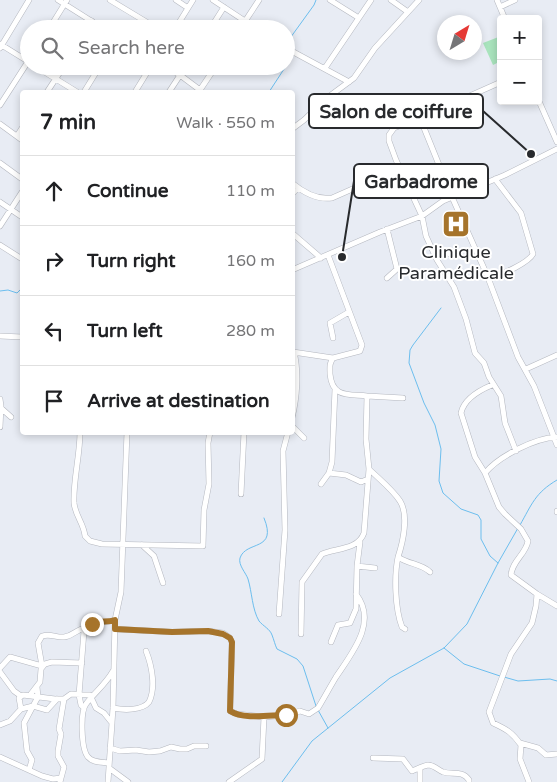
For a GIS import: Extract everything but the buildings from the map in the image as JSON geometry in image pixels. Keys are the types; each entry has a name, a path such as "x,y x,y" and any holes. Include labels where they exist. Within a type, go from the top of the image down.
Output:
{"street":[{"path":"20,57 1,46 29,0"},
{"path":"58,0 65,2 91,20"},
{"path":"110,0 143,20"},
{"path":"176,0 188,8"},
{"path":"181,20 193,0"},
{"path":"214,0 245,20"},
{"path":"247,20 259,0"},
{"path":"325,68 371,0"},
{"path":"391,0 408,12"},
{"path":"295,127 327,98 349,82 362,68 379,43 419,0"},
{"path":"497,0 503,15"},
{"path":"500,7 515,0"},
{"path":"332,1 359,18"},
{"path":"54,20 65,2"},
{"path":"215,20 224,6"},
{"path":"295,53 349,82"},
{"path":"0,105 20,74"},
{"path":"48,75 74,90"},
{"path":"48,90 59,75"},
{"path":"85,90 94,75"},
{"path":"136,90 146,75"},
{"path":"170,90 180,75 200,90 210,75"},
{"path":"497,84 394,128 391,131 389,141 422,216 424,231 431,247 454,287 466,319 473,349 484,363 492,385 500,396 505,423 516,451"},
{"path":"540,105 557,142"},
{"path":"420,118 452,197 486,273 518,356 526,369 556,437 557,444"},
{"path":"0,124 20,138"},
{"path":"17,136 20,131"},
{"path":"295,269 422,216 443,201 495,179 557,149"},
{"path":"0,163 20,178"},
{"path":"295,186 307,193 321,198 332,198 400,168"},
{"path":"486,273 496,275 507,272 530,259 533,254 521,213 495,179"},
{"path":"295,191 298,188"},
{"path":"0,226 20,196"},
{"path":"0,202 20,216"},
{"path":"387,229 397,270 387,278"},
{"path":"295,236 321,258"},
{"path":"0,245 20,258"},
{"path":"431,247 452,255"},
{"path":"295,352 333,358 360,351 362,345 328,255"},
{"path":"333,338 330,323 349,312"},
{"path":"0,336 20,337"},
{"path":"526,369 557,355"},
{"path":"295,357 295,400"},
{"path":"333,358 330,366 331,381 335,389 342,394 403,398"},
{"path":"492,385 467,402 462,408 461,413 475,457 485,473 502,512 521,529 528,541 527,547 513,565 511,575 557,606"},
{"path":"321,484 329,473 332,462 335,389"},
{"path":"331,642 338,624 350,623 356,609 357,566 360,542 366,525 369,469 366,439 367,396"},
{"path":"0,399 0,426"},
{"path":"1,408 12,417"},
{"path":"295,429 304,438"},
{"path":"80,435 74,503 85,536 94,542 203,546 204,510 209,484 209,435"},
{"path":"108,782 113,708 115,620 121,592 127,435"},
{"path":"241,494 244,435"},
{"path":"279,614 285,530 283,451 287,435"},
{"path":"485,473 497,462 516,451 542,440 556,437"},
{"path":"369,469 397,498 403,509 404,522 395,580 398,616 402,627 405,629"},
{"path":"329,473 346,475 361,482 368,479"},
{"path":"301,634 301,585 305,577 322,554 346,548 360,542"},
{"path":"142,545 154,556 163,583"},
{"path":"398,557 410,563 422,565 430,572"},
{"path":"357,566 376,568"},
{"path":"115,629 172,632 208,631 223,634 230,638 232,642 230,711 237,714 264,717 286,715 300,711 309,714 318,708 358,644 366,613 356,594"},
{"path":"529,782 520,759 522,748 520,743 503,726 492,723 489,710 511,654 532,623 537,594"},
{"path":"84,708 80,705 79,695 83,634 87,628 98,621 110,622 115,620"},
{"path":"30,695 41,679 42,666 38,643 42,636 49,634 65,637 79,629 87,628"},
{"path":"113,708 143,707 149,702 152,686 150,662 146,652"},
{"path":"0,668 1,664 10,657 42,666 48,662 82,663"},
{"path":"114,669 107,680 91,696 84,708 82,731 85,753 88,758 109,766 128,782"},
{"path":"0,672 14,692 21,696 30,695 64,699 69,695 91,696"},
{"path":"29,770 32,760 26,751 24,723 38,696 37,686"},
{"path":"21,696 19,698 21,710"},
{"path":"91,696 96,708 104,713 112,723"},
{"path":"0,725 10,721 21,710 34,706 47,710 57,699"},
{"path":"0,757 53,780 61,780 64,767 58,756 58,751 61,734 59,729 64,699"},
{"path":"229,782 262,759 264,717"},
{"path":"520,743 538,748 546,755 557,754"},
{"path":"110,748 120,751 136,750 149,752 171,747 187,749 194,746 206,746"},
{"path":"373,758 401,759 412,771 429,765 434,766 444,772 461,773 468,777 469,782"},
{"path":"420,768 420,782"}],"green space":[{"path":"497,38 497,63 493,65 483,43"}],"waterway":[{"path":"295,31 316,0"},
{"path":"270,90 280,75"},
{"path":"0,291 8,290 17,293 20,290"},
{"path":"441,308 410,350 409,363 424,403 435,425 441,449 439,481 443,493 461,509 478,515 481,520 481,539 490,556 498,563"},
{"path":"520,525 539,494 557,480"},
{"path":"264,518 267,536 260,544 243,553 240,563 248,579 259,621 271,633 277,649 297,659 303,666 316,706"},
{"path":"282,782 312,741 390,678 444,648 467,624 518,528"},
{"path":"444,648 464,664 500,676"},
{"path":"504,677 518,681 550,679 557,681"},
{"path":"318,710 328,728"}],"place":[{"name":"Salon de coiffure","path":"531,154"},
{"name":"Clinique Paramédicale","path":"456,224"},
{"name":"Garbadrome","path":"342,257"}],"route":[{"path":"92,624 98,621 110,622 115,620 115,629 172,632 208,631 223,634 230,638 232,642 230,711 237,714 264,717 286,715"}]}
